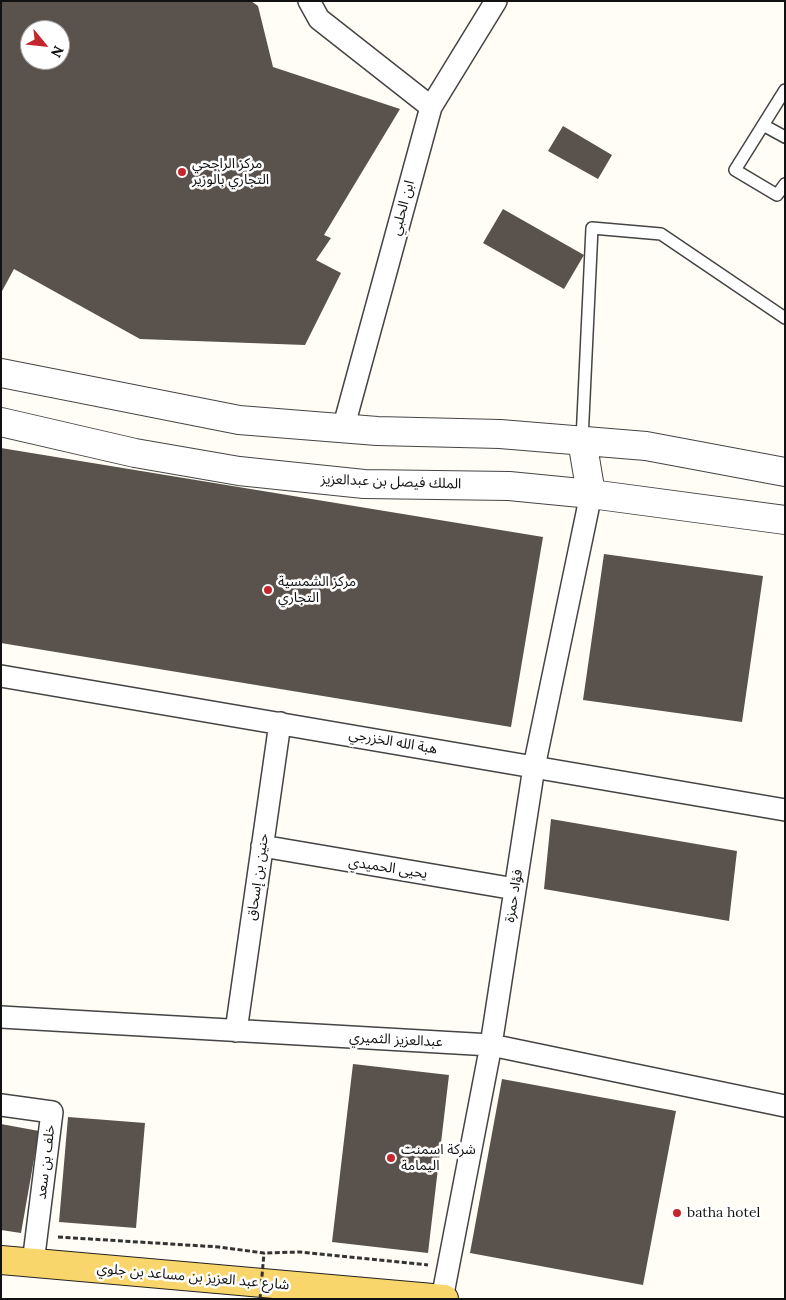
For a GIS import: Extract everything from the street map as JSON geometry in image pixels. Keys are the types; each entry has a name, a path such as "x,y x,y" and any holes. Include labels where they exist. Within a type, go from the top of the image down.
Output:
{"main road":[{"name":"شارع عبد العزيز بن مساعد بن جلوي","path":"1,1260 443,1299"}],"street":[{"path":"309,1 319,19 431,107"},
{"name":"ابن الحلبي","path":"343,428 431,107 496,1"},
{"path":"1,373 239,420 377,431 500,434 646,446 785,472"},
{"name":"الملك فيصل بن عبدالعزيز","path":"1,422 135,453 239,471 364,484 509,486 591,494 785,520"},
{"path":"582,440 591,494"},
{"name":"فؤاد حمزة","path":"443,1299 491,1045 534,766 591,494"},
{"name":"هبة الله الخزرجي","path":"1,676 785,810"},
{"name":"حنين بن إسحاق","path":"236,1031 280,723"},
{"name":"يحيى الحميدي","path":"262,846 515,889"},
{"name":"عبدالعزيز الثميري","path":"1,1017 491,1045 785,1106"},
{"name":"خلف بن سعد","path":"1,1105 52,1112 33,1263"}],"lane":[{"path":"785,90 735,170 777,195 785,184"},
{"path":"762,125 785,137"},
{"path":"582,440 592,228 661,234 785,318"}],"path":[{"path":"36,1236 219,1247 264,1253 300,1252 448,1268"},
{"path":"260,1299 264,1253"}],"building":[{"name":"مركز الراجحي التجاري بالوزير","path":"1,1 251,1 258,6 273,67 400,109 324,235 331,238 316,260 341,273 305,345 140,339 14,269 1,293"},
{"path":"563,126 612,155 598,179 548,151"},
{"path":"503,209 584,255 564,289 483,243"},
{"name":"مركز الشمسية التجاري","path":"1,448 543,537 511,727 1,643"},
{"path":"604,554 763,576 742,722 583,700"},
{"path":"551,819 737,851 729,921 544,889"},
{"name":"شركة اسمنت اليمامة","path":"353,1064 449,1075 428,1253 332,1242"},
{"path":"502,1079 676,1111 643,1285 470,1253"},
{"path":"68,1117 145,1123 136,1228 59,1222"},
{"path":"1,1124 39,1131 21,1233 1,1230"}],"place":[{"name":"مركز الراجحي التجاري بالوزير","path":"182,172"},
{"name":"مركز الشمسية التجاري","path":"268,590"},
{"name":"شركة اسمنت اليمامة","path":"391,1158"},
{"name":"batha hotel","path":"677,1213"}]}
